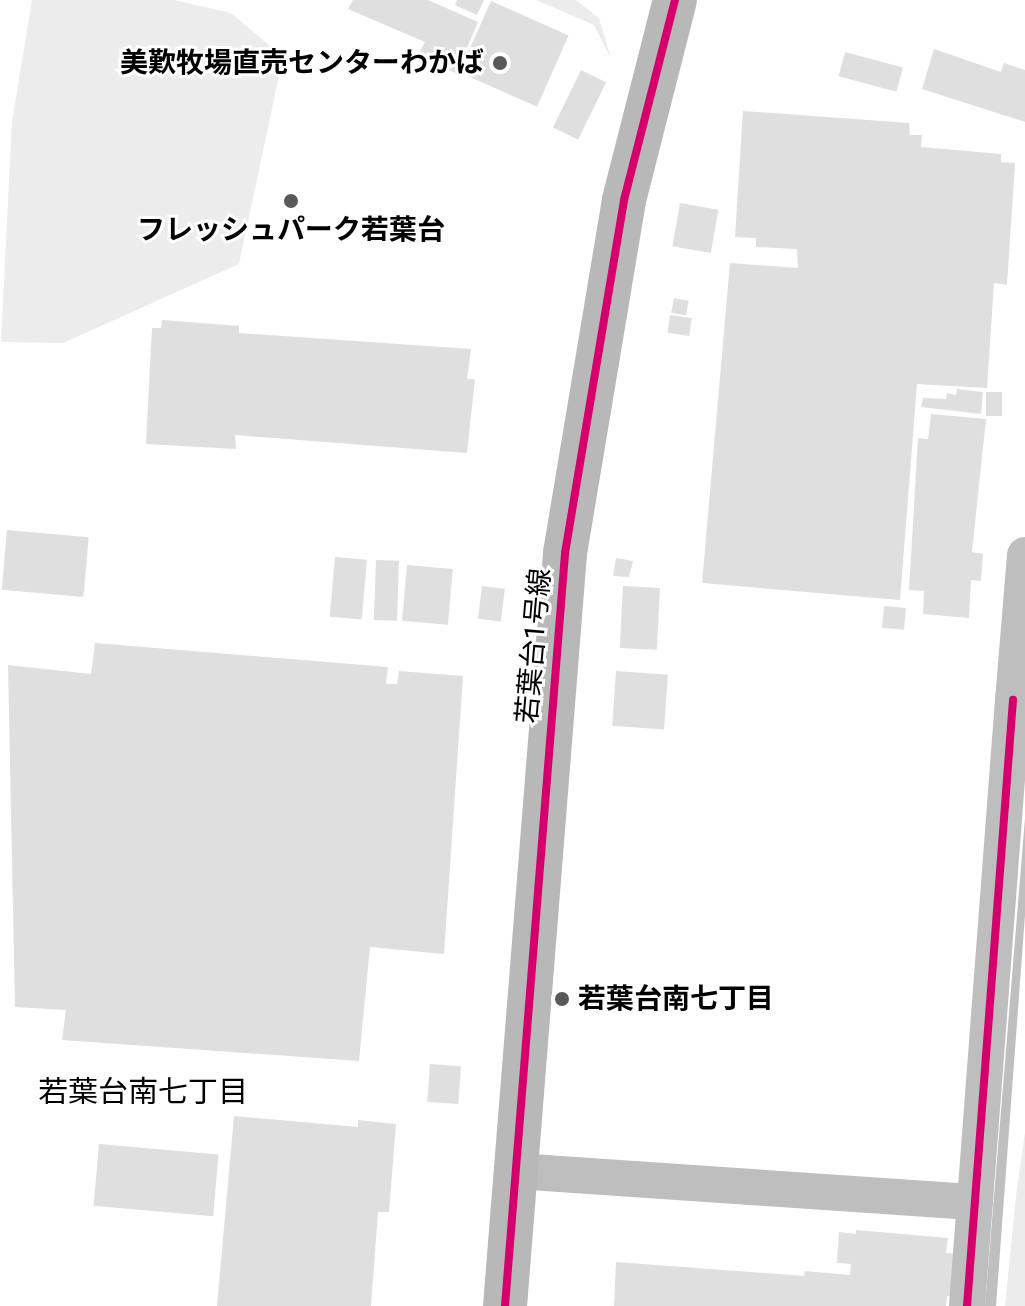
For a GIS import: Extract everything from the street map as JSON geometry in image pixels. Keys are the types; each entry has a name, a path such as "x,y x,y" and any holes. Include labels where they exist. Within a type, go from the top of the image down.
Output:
{"street":[{"name":"若葉台1号線","path":"505,1306 542,792 565,553 621,215 675,0"},
{"path":"967,1306 1019,701 1025,555"},
{"path":"516,1171 975,1202"}],"shaded area":[{"path":"32,0 174,0 231,13 283,57 239,264 63,343 1,342 12,122"},
{"path":"536,0 576,0 599,18 611,59 594,25"},
{"path":"1025,818 1025,915 996,1306 985,1306"},
{"path":"1025,1132 1025,1306 1005,1306 1016,1196"}],"building":[{"path":"353,0 428,0 478,22 456,73 417,57 425,42 348,9"},
{"path":"457,0 484,0 477,15 455,5"},
{"path":"491,1 569,36 537,107 459,72"},
{"path":"934,49 1001,72 1004,63 1025,70 1025,122 922,89"},
{"path":"845,52 903,68 896,92 839,76"},
{"path":"581,70 606,82 578,140 553,128"},
{"path":"743,111 909,123 910,135 922,135 921,147 1001,154 1001,162 1015,163 1007,285 994,283 987,388 917,384 900,600 702,583 730,263 798,268 797,249 756,247 756,238 735,237"},
{"path":"680,203 718,210 711,253 672,246"},
{"path":"674,298 689,301 686,316 671,313"},
{"path":"670,315 692,318 689,336 667,333"},
{"path":"162,320 239,326 239,333 471,349 467,379 475,379 467,453 235,435 236,449 146,444 152,328 161,328"},
{"path":"957,389 983,392 981,414 921,407 923,398 946,399 947,393 956,395"},
{"path":"986,392 1002,392 1002,416 986,416"},
{"path":"931,414 986,419 972,552 983,554 981,581 971,580 969,618 923,614 924,591 909,590 918,438 928,439"},
{"path":"7,530 89,537 83,597 2,590"},
{"path":"335,557 367,560 362,620 330,617"},
{"path":"616,558 633,561 629,577 613,576"},
{"path":"376,560 399,561 397,621 374,620"},
{"path":"407,565 453,569 448,625 402,621"},
{"path":"482,586 505,589 501,622 478,619"},
{"path":"623,586 660,588 657,650 620,648"},
{"path":"884,606 906,608 904,630 882,628"},
{"path":"95,643 388,667 386,684 397,684 399,671 463,676 444,954 370,947 359,1061 62,1040 66,1010 15,1007 8,665 91,674"},
{"path":"616,671 668,675 664,729 612,726"},
{"path":"430,1064 461,1066 458,1104 427,1102"},
{"path":"234,1116 358,1127 358,1120 396,1124 389,1212 378,1212 371,1306 217,1306"},
{"path":"99,1144 219,1154 213,1216 94,1206"},
{"path":"856,1230 948,1238 946,1253 959,1254 955,1297 947,1296 946,1306 614,1306 616,1262 804,1276 805,1271 850,1275 851,1264 837,1263 839,1232 856,1234"}],"cycle path":[{"path":"505,1306 565,553 624,200 675,0"},
{"path":"967,1306 1013,700"}],"place":[{"name":"美歎牧場直売センターわかば","path":"500,63"},
{"name":"フレッシュパーク若葉台","path":"291,201"},
{"name":"若葉台南七丁目","path":"562,999"}],"district":[{"name":"若葉台南七丁目","path":"143,1092"}]}
